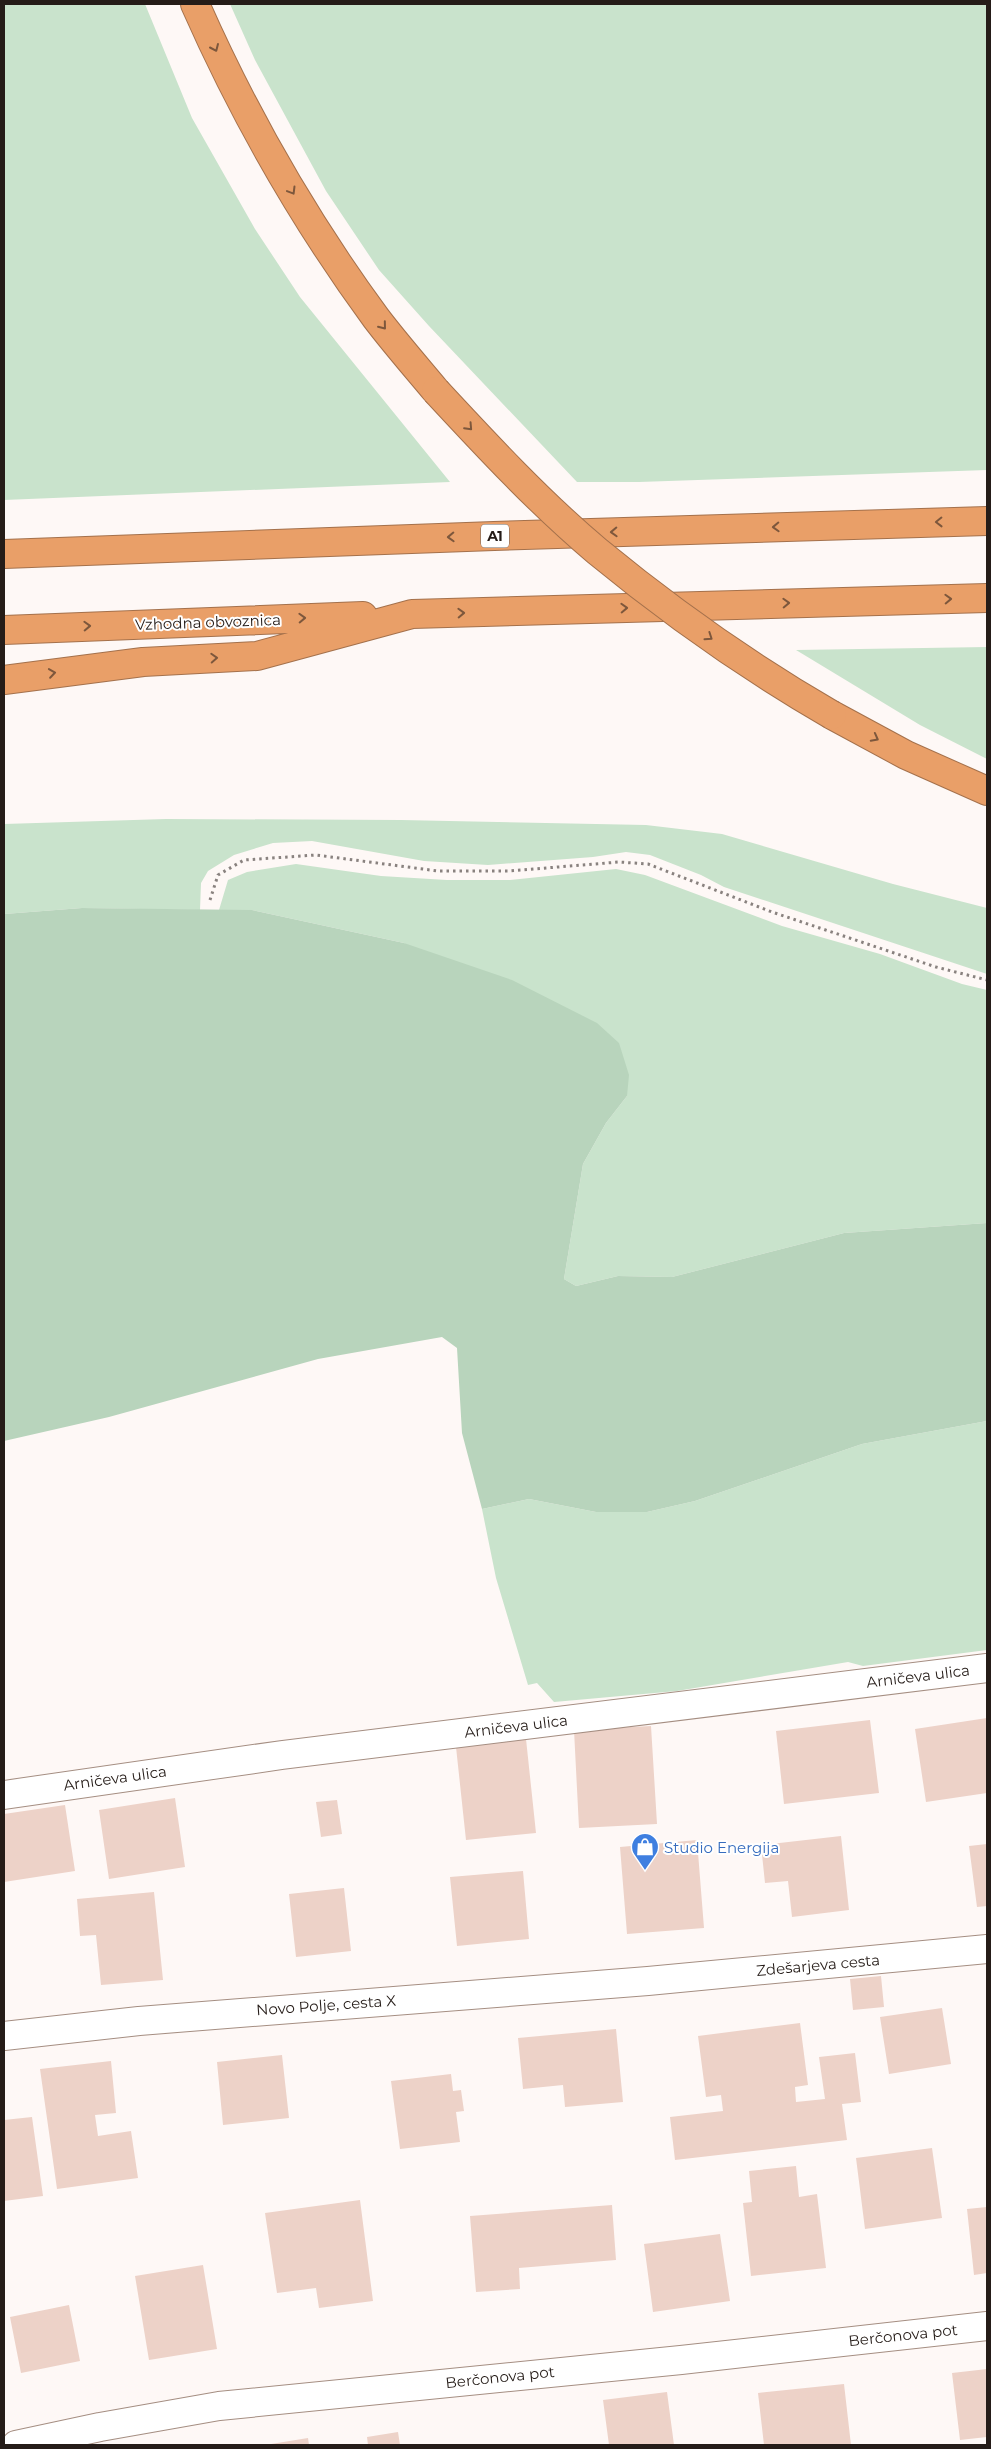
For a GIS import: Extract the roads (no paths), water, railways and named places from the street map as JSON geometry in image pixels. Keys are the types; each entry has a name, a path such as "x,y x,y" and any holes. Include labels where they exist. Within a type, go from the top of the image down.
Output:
{"highway":[{"path":"195,4 220,61 267,150 318,235 377,318 436,391 515,475 596,550 681,618 781,685 906,755 987,791"},
{"name":"A1","path":"4,554 484,536 987,521"},
{"path":"4,680 144,662 257,656 412,614 987,598"},
{"name":"Vzhodna obvoznica","path":"4,630 412,614"}],"street":[{"name":"Arničeva ulica","path":"4,1795 282,1755 987,1668"},
{"name":"Zdešarjeva cesta","path":"648,1981 987,1949"},
{"name":"Novo Polje, cesta X","path":"4,2036 276,2009 648,1981"},
{"name":"Berčonova pot","path":"16,2445 100,2427 219,2406 681,2360 987,2326"}],"place":[{"name":"Studio Energija","path":"645,1871"}]}
